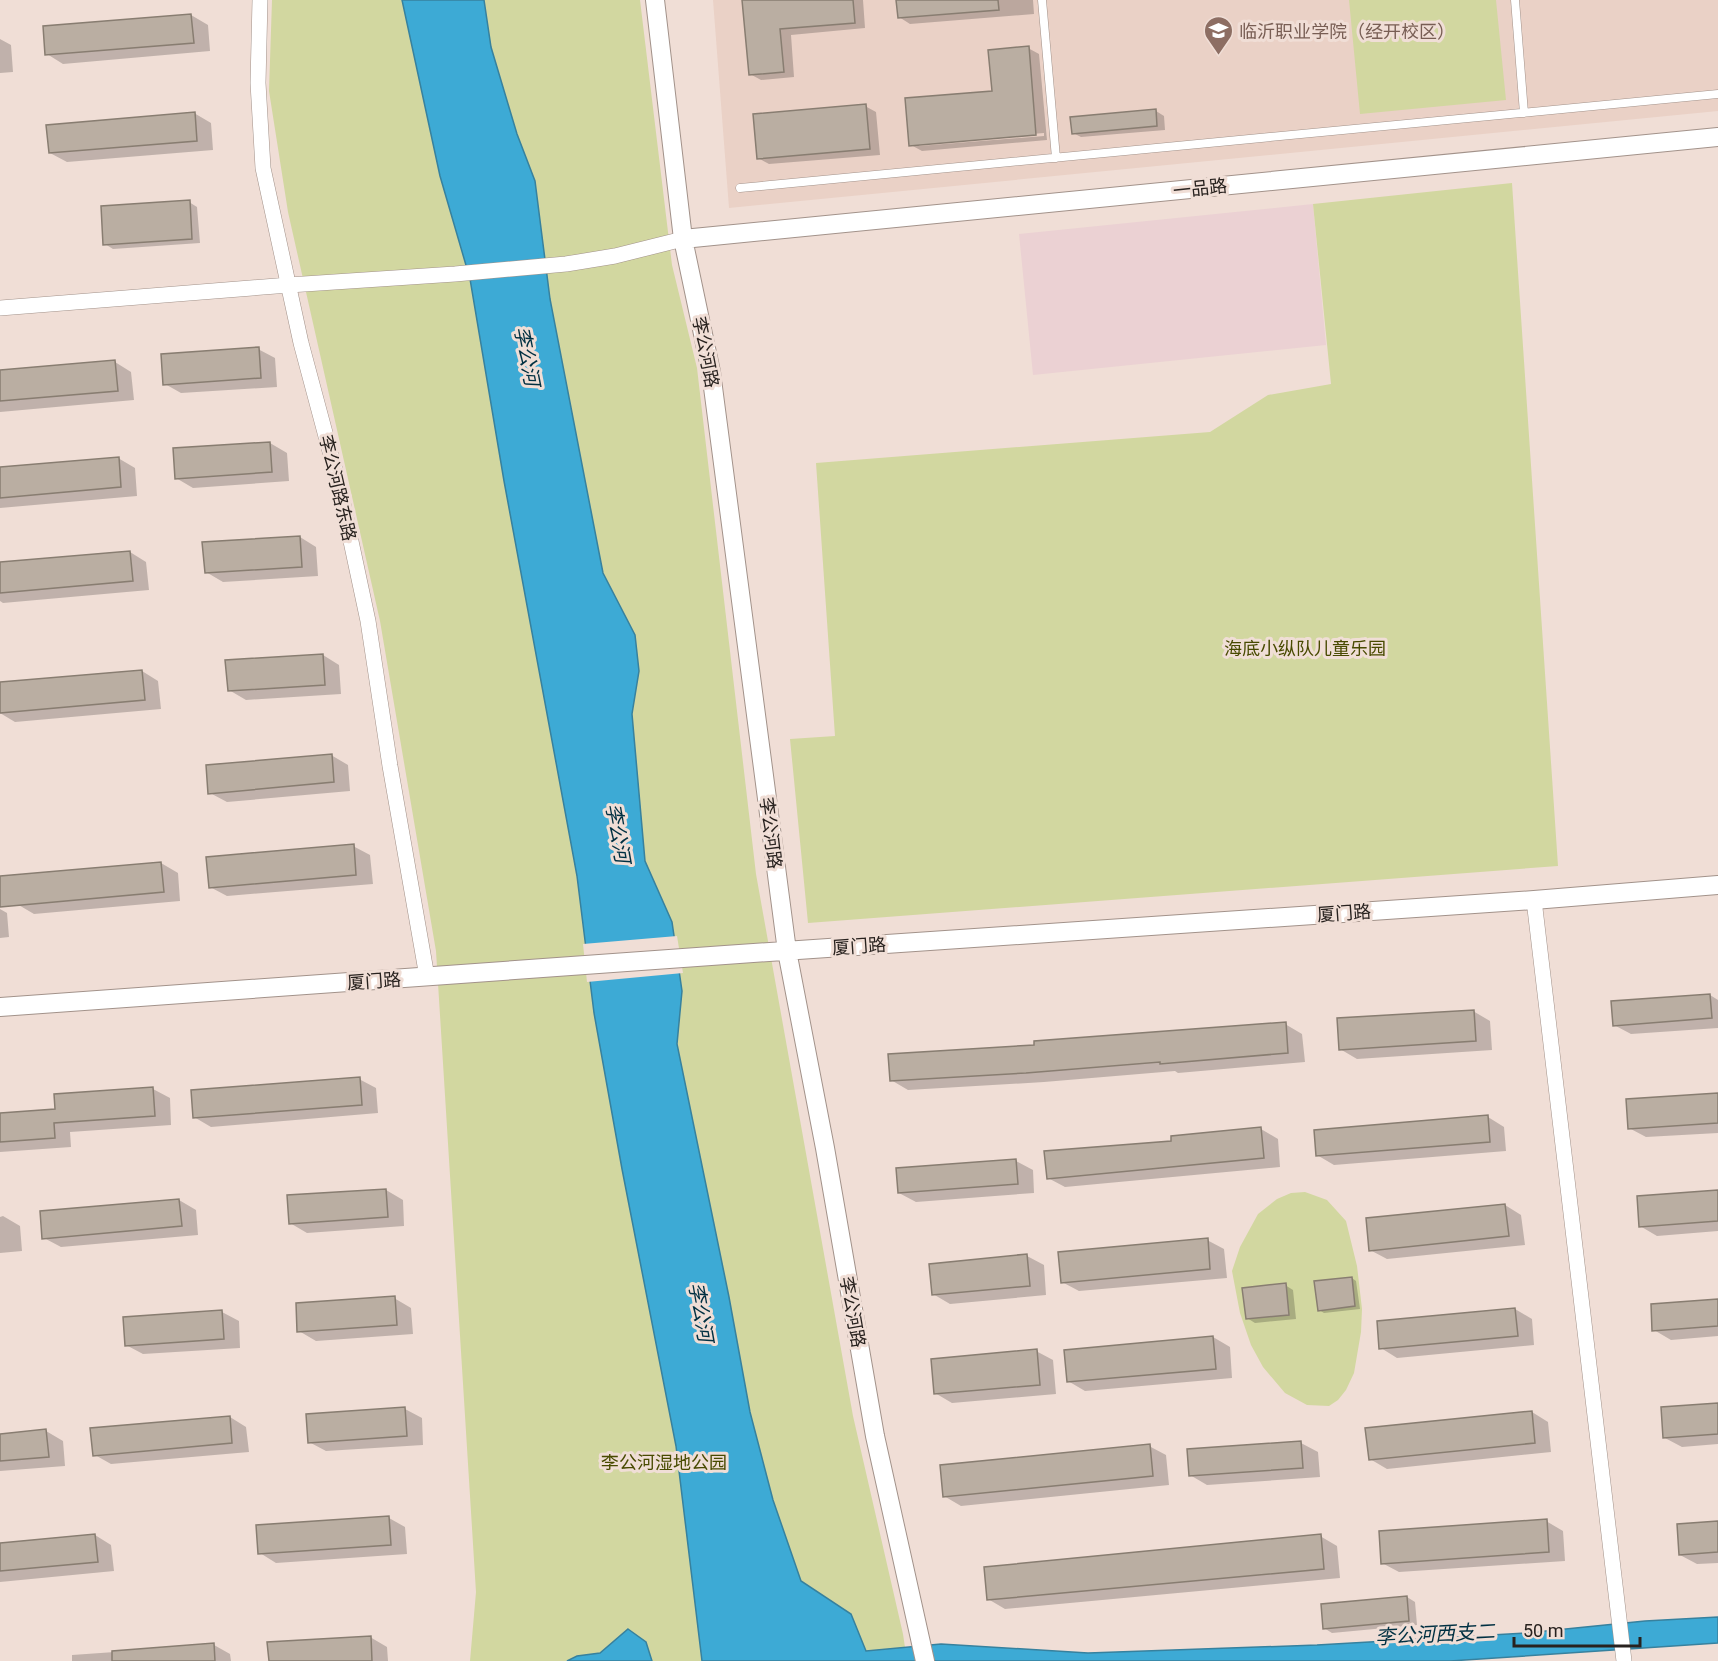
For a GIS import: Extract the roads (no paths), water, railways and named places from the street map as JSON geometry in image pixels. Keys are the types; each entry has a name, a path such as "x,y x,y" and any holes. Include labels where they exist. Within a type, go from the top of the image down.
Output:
{"street":[{"name":"李公河路东路","path":"260,0 258,82 262,168 301,343 339,485 368,621 390,766 427,977"},
{"name":"李公河路","path":"655,0 683,239 711,372 787,951 825,1148 875,1436 925,1661"},
{"name":"一品路","path":"683,239 1718,137"},
{"path":"0,308 566,264 615,256 683,239"},
{"name":"厦门路","path":"0,1007 1534,900 1718,885"},
{"path":"1534,900 1624,1657"}],"lane":[{"path":"1042,0 1056,158"},
{"path":"1515,0 1524,113"},
{"path":"740,188 1718,94"}],"water":[{"name":"李公河","path":"402,0 484,0 491,47 517,134 535,181 550,299 603,573 635,635 639,671 632,714 645,861 672,922 682,991 677,1044 750,1412 773,1500 801,1581 851,1614 866,1651 941,1644 1088,1653 1317,1645 1526,1633 1645,1621 1718,1617 1718,1643 1450,1661 702,1661 676,1446 594,1013 577,876 504,481 470,279 440,176"},
{"path":"628,1629 646,1642 652,1661 567,1661 577,1656 600,1653"}],"place":[{"name":"临沂职业学院（经开校区）","path":"1218,56"}],"park label":[{"name":"海底小纵队儿童乐园","path":"1305,648"},
{"name":"李公河湿地公园","path":"664,1462"}],"water label":[{"name":"李公河西支二","path":"1435,1634"}]}
